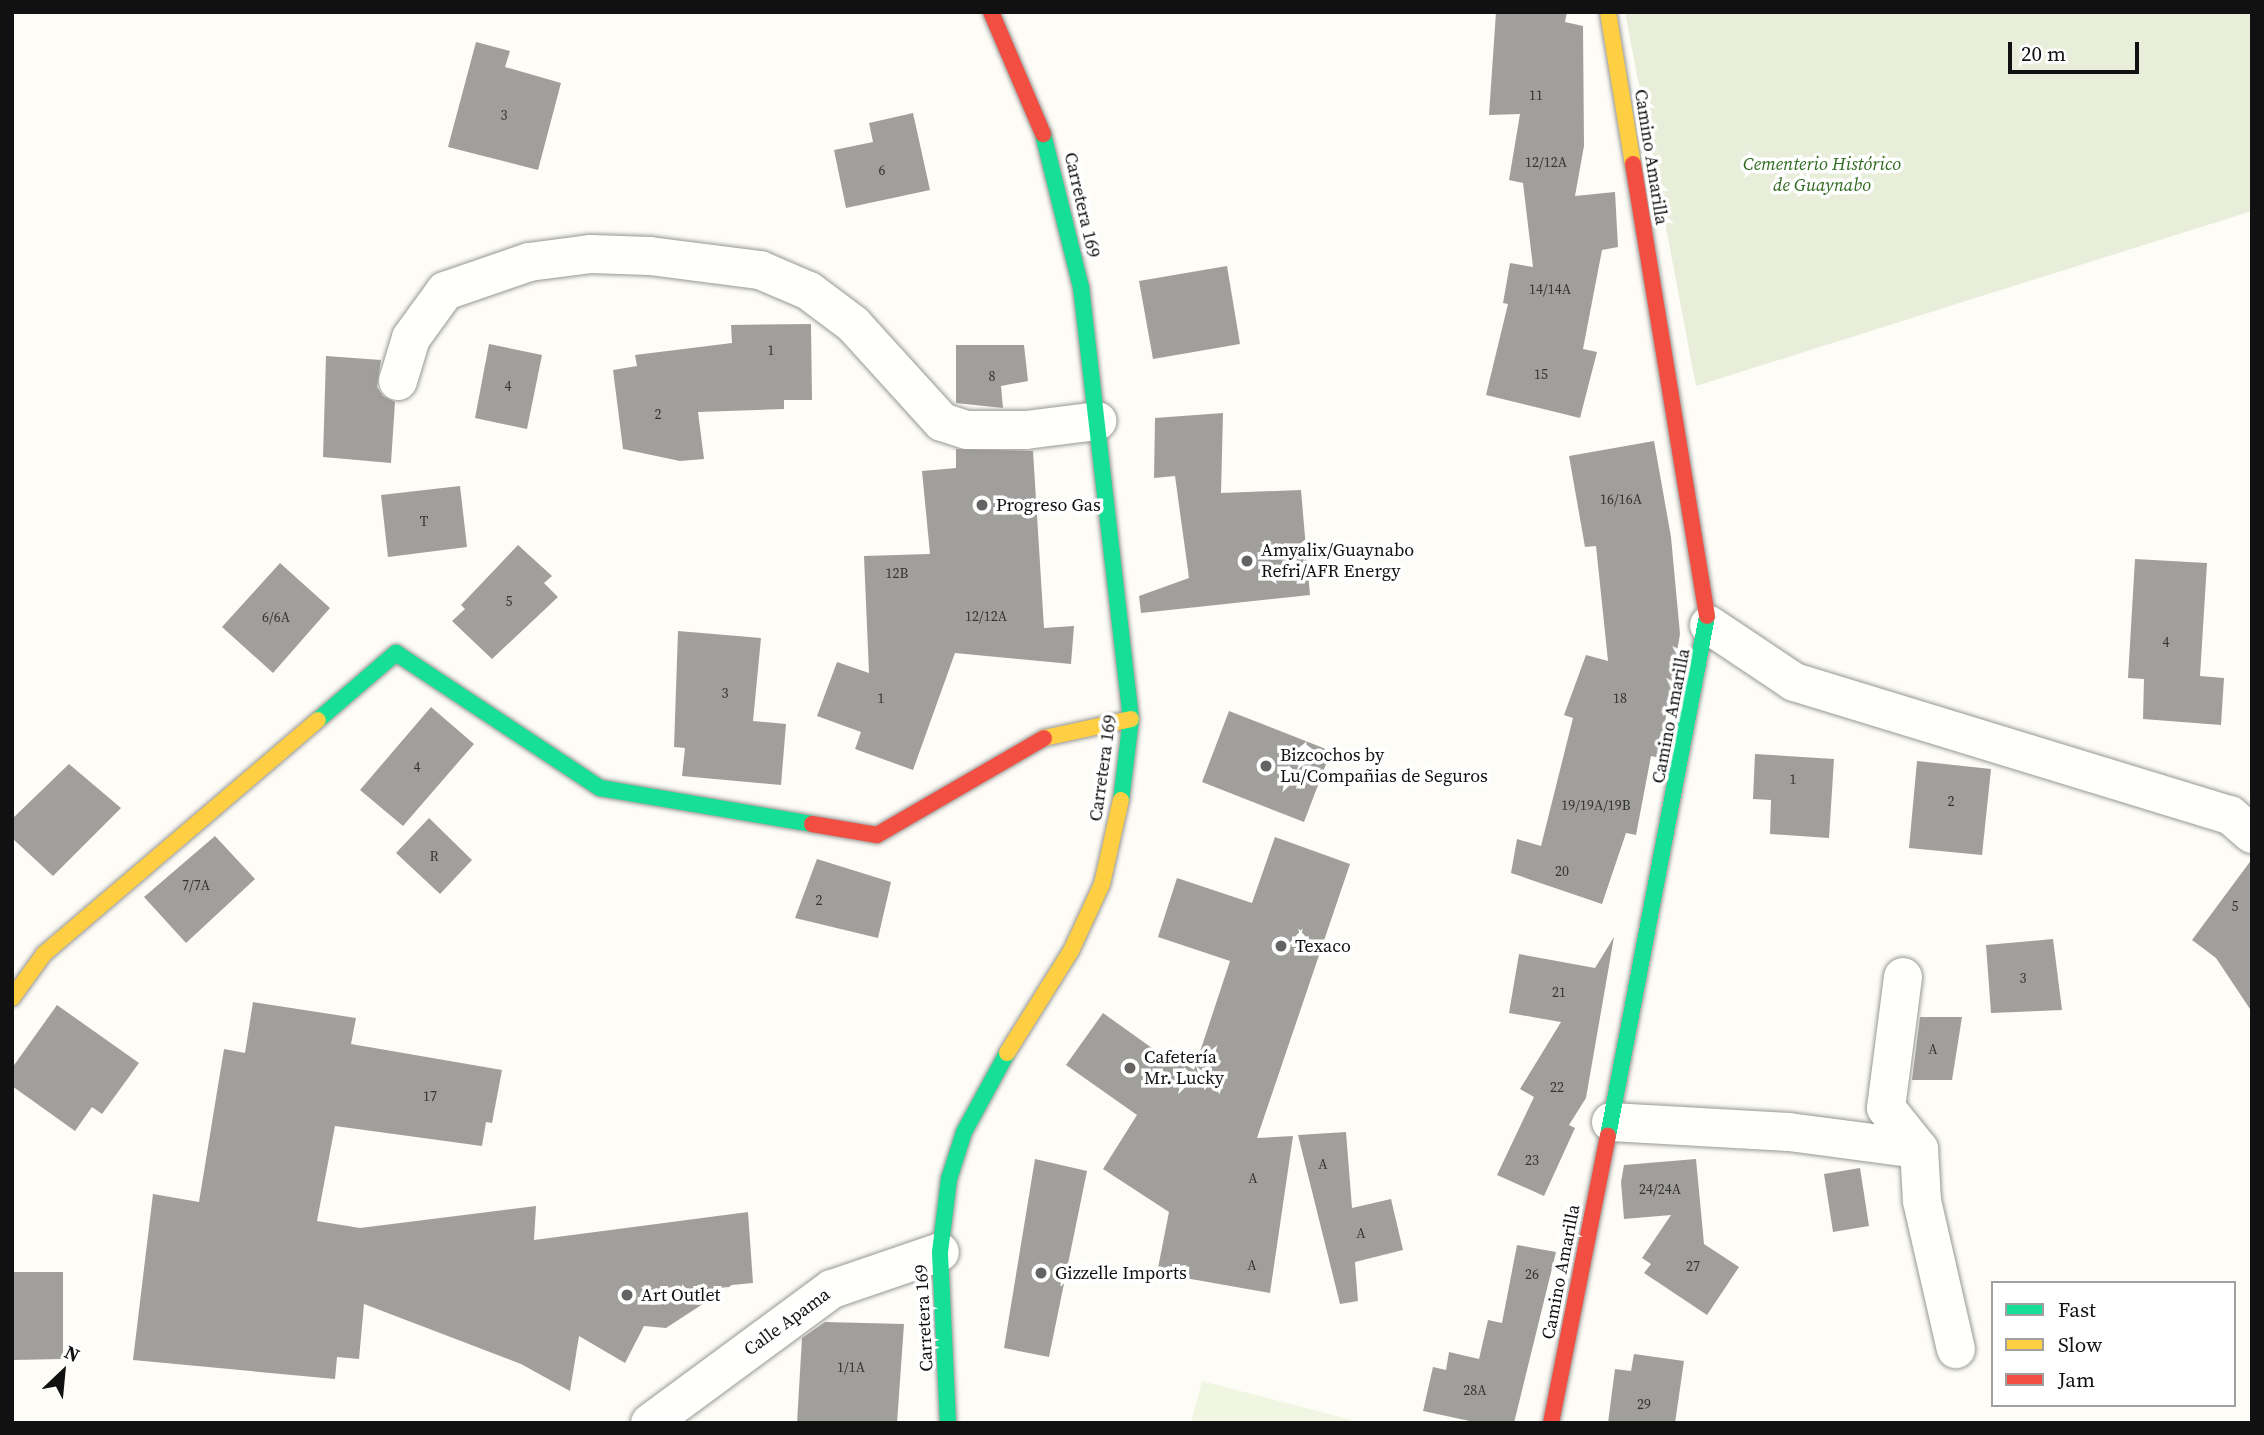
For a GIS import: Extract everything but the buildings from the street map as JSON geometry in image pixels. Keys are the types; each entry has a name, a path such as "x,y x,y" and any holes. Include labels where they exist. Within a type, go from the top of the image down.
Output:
{"street":[{"name":"Carretera 169","path":"948,1423 940,1252 949,1180 964,1132 995,1071 1071,951 1102,884 1122,798 1131,719 1081,287 1047,143 991,12"},
{"name":"Camino Amarilla","path":"1551,1423 1709,625 1608,12"},
{"path":"398,381 411,338 445,291 529,262 591,254 650,256 760,270 809,291 853,324 942,422 967,430 1027,430 1097,421"},
{"path":"1709,625 1794,682 2230,815 2252,834"},
{"path":"12,998 44,954 396,653 600,788 877,835 1049,735 1131,719"},
{"path":"1903,977 1886,1108 1919,1150 1922,1201 1956,1349"},
{"path":"1611,1122 1789,1132 1919,1150"},
{"name":"Calle Apama","path":"650,1423 832,1289 940,1252"}],"green space":[{"name":"Cementerio Histórico de Guaynabo","path":"1625,12 2252,12 2252,211 1696,386"},
{"path":"1202,1381 1363,1423 1191,1423"}],"traffic: fast":[{"path":"1043,134 1081,287 1131,719 1121,800"},
{"path":"1608,1136 1707,616"},
{"path":"318,720 396,653 600,788 812,824"},
{"path":"948,1423 940,1252 949,1179 964,1132 1007,1053"}],"traffic: slow":[{"path":"1608,12 1633,164"},
{"path":"1044,738 1131,719"},
{"path":"12,998 44,954 318,720"},
{"path":"1007,1053 1071,951 1102,884 1121,800"}],"traffic: jam":[{"path":"991,12 1043,134"},
{"path":"1633,164 1707,616"},
{"path":"812,824 877,835 1044,738"},
{"path":"1551,1423 1608,1136"}],"place":[{"name":"Progreso Gas","path":"982,505"},
{"name":"Amyalix/Guaynabo Refri/AFR Energy","path":"1247,561"},
{"name":"Bizcochos by Lu/Compañias de Seguros","path":"1266,766"},
{"name":"Texaco","path":"1281,946"},
{"name":"Cafetería Mr. Lucky","path":"1130,1068"},
{"name":"Gizzelle Imports","path":"1041,1273"},
{"name":"Art Outlet","path":"627,1295"}]}
